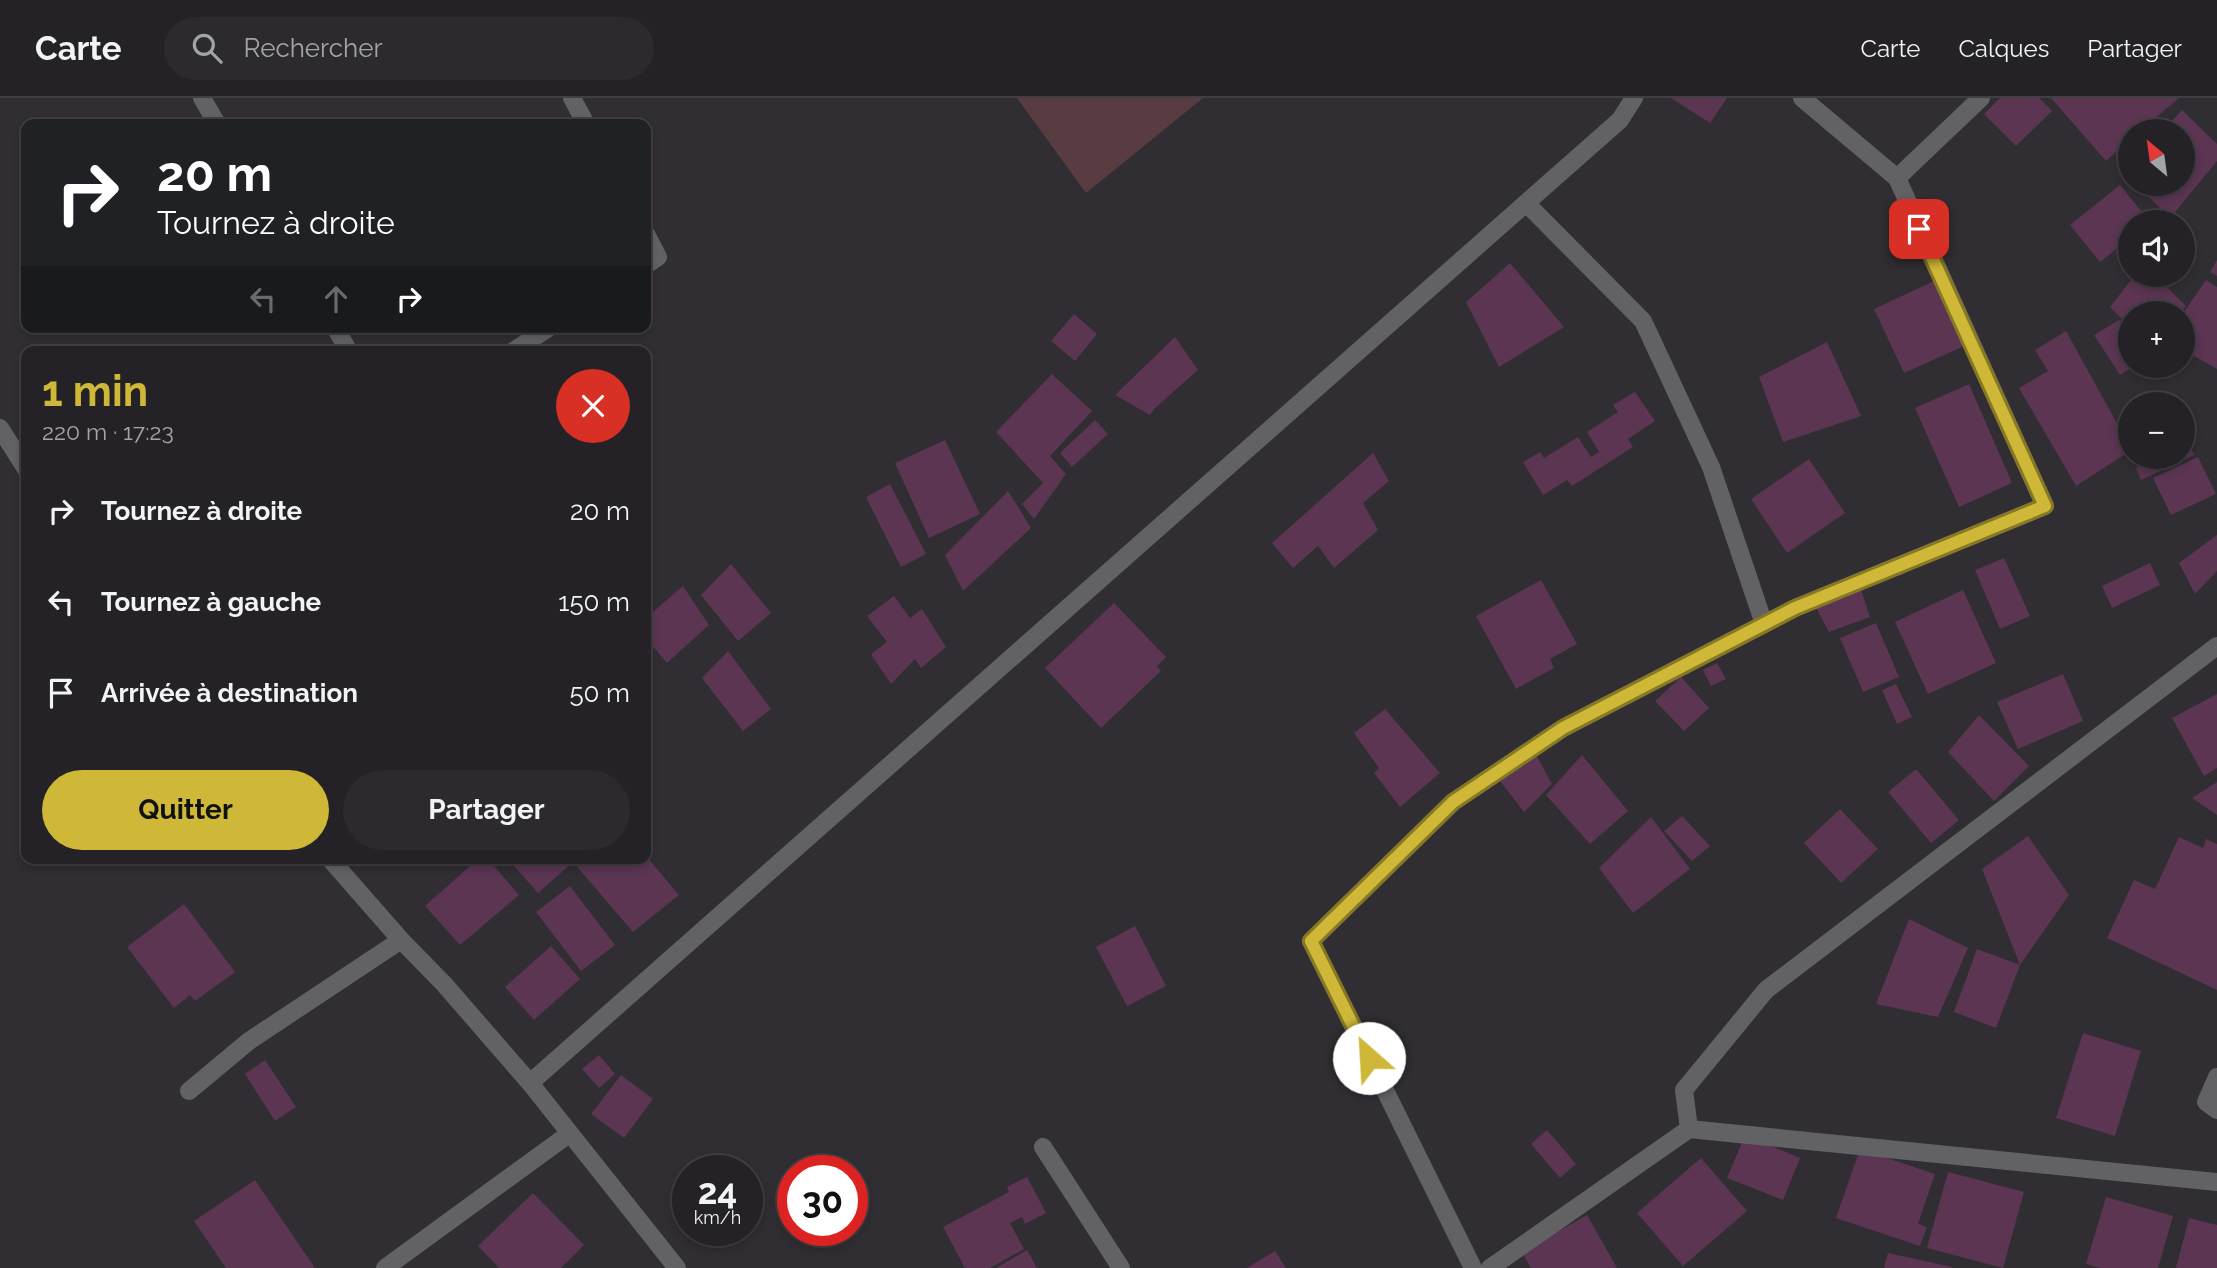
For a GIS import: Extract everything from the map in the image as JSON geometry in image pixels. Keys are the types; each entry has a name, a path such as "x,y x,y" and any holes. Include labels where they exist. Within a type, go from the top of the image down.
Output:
{"street":[{"path":"202,98 214,119"},
{"path":"572,98 583,119"},
{"path":"530,1083 1620,120 1634,98"},
{"path":"1473,1268 1311,941 1453,802 1563,728 1795,608 2045,506 1896,178 1802,98"},
{"path":"1896,178 1981,98"},
{"path":"1526,203 1643,321 1711,467 1764,624"},
{"path":"651,244 658,257 651,262"},
{"path":"521,346 541,333"},
{"path":"0,428 21,461"},
{"path":"1689,1129 1684,1090 1766,990 2217,646"},
{"path":"334,864 530,1083 677,1268"},
{"path":"189,1091 250,1041 401,940"},
{"path":"2217,1077 2206,1102 2217,1110"},
{"path":"1490,1268 1689,1129 2217,1182"},
{"path":"385,1268 569,1134"},
{"path":"1043,1147 1121,1268"}],"shaded area":[{"path":"1017,98 1203,98 1086,193"}],"building":[{"path":"1671,98 1727,98 1710,123"},
{"path":"2000,98 2039,98 2052,111 2016,146 1984,114"},
{"path":"2051,98 2179,98 2154,119 2118,119 2118,150 2106,161"},
{"path":"2182,110 2191,119 2174,119"},
{"path":"2195,123 2217,144 2217,161 2195,188"},
{"path":"2118,187 2118,196 2129,196 2140,210 2118,210 2118,248 2100,262 2070,225"},
{"path":"2148,196 2188,196 2177,210 2162,210"},
{"path":"2217,260 2217,276 2210,272"},
{"path":"1510,263 1564,327 1499,367 1466,302"},
{"path":"2206,280 2217,287 2217,369 2195,356 2195,301 2192,301"},
{"path":"1934,281 1964,346 1904,373 1874,309"},
{"path":"2126,287 2166,287 2181,301 2118,301 2118,315 2110,307"},
{"path":"1074,314 1097,334 1075,361 1051,341"},
{"path":"2118,321 2118,372 2094,335"},
{"path":"2066,331 2118,425 2118,459 2076,486 2019,388 2048,371 2035,350"},
{"path":"1175,337 1198,370 1150,415 1115,395"},
{"path":"1827,342 1861,416 1783,442 1759,377"},
{"path":"1052,374 1092,411 1050,456 1066,474 1034,519 1022,504 1043,483 996,432"},
{"path":"1969,384 2012,483 1959,507 1915,408"},
{"path":"1635,392 1655,421 1628,439 1633,447 1572,486 1567,480 1543,495 1523,462 1540,452 1544,458 1578,437 1591,457 1599,452 1587,432 1618,412 1613,405"},
{"path":"1095,420 1108,434 1072,467 1060,453"},
{"path":"945,440 980,514 929,538 895,463"},
{"path":"1373,453 1389,481 1363,503 1378,530 1334,568 1318,546 1293,568 1272,543"},
{"path":"2198,457 2216,494 2171,515 2153,478 2172,469 2195,469 2195,458"},
{"path":"1809,459 1845,513 1787,553 1751,499"},
{"path":"2136,469 2164,469 2141,480"},
{"path":"890,484 926,554 901,567 866,497"},
{"path":"1008,491 1031,528 963,591 945,555"},
{"path":"2217,535 2217,571 2195,594 2179,563"},
{"path":"2004,558 2030,616 2000,629 1975,570"},
{"path":"2150,563 2160,585 2112,608 2102,586"},
{"path":"731,564 771,613 738,641 701,595"},
{"path":"1541,580 1577,644 1550,659 1554,668 1516,689 1476,616"},
{"path":"1859,583 1870,617 1829,632 1815,606"},
{"path":"683,586 709,625 667,663 651,644 651,614"},
{"path":"1963,590 1996,663 1928,694 1895,622"},
{"path":"894,596 910,618 922,609 946,647 921,668 915,659 891,684 871,654 887,642 867,616"},
{"path":"1114,603 1166,657 1157,666 1161,671 1101,728 1045,668"},
{"path":"1876,623 1899,677 1863,692 1840,638"},
{"path":"728,651 771,709 743,731 702,678"},
{"path":"1717,663 1726,679 1711,686 1703,670"},
{"path":"2063,674 2083,721 2018,749 1997,702"},
{"path":"1681,677 1709,708 1684,731 1655,701"},
{"path":"1896,684 1912,717 1897,724 1882,690"},
{"path":"2217,694 2217,768 2204,776 2172,718"},
{"path":"1385,709 1440,773 1400,807 1374,773 1379,768 1354,733"},
{"path":"1979,715 2029,766 1994,801 1948,752"},
{"path":"1535,753 1552,784 1524,812 1500,781"},
{"path":"1582,755 1628,811 1590,844 1546,795"},
{"path":"1916,769 1959,820 1931,843 1888,792"},
{"path":"2217,782 2217,815 2192,798"},
{"path":"1840,809 1878,849 1841,883 1804,843"},
{"path":"1682,816 1710,846 1692,861 1664,831"},
{"path":"1651,817 1690,869 1633,913 1599,868"},
{"path":"2028,836 2069,895 2020,965 1982,869"},
{"path":"2179,837 2203,848 2206,839 2217,844 2217,990 2107,938 2134,880 2155,889"},
{"path":"651,862 679,895 633,932 575,864"},
{"path":"472,864 492,864 519,895 460,945 425,906"},
{"path":"512,864 571,864 538,893"},
{"path":"570,886 615,945 581,971 536,912"},
{"path":"184,904 235,972 195,1001 190,995 174,1008 127,947"},
{"path":"1909,919 1968,948 1938,1017 1876,1004"},
{"path":"1135,926 1166,986 1127,1006 1096,947"},
{"path":"551,946 580,979 534,1020 505,987"},
{"path":"1977,949 2020,965 1996,1028 1954,1012"},
{"path":"2083,1033 2141,1051 2115,1136 2056,1118"},
{"path":"599,1055 615,1074 599,1088 582,1069"},
{"path":"265,1060 296,1107 275,1121 245,1074"},
{"path":"621,1075 653,1099 624,1138 591,1114"},
{"path":"1547,1130 1576,1164 1560,1178 1531,1144"},
{"path":"1745,1135 1800,1158 1783,1200 1727,1178"},
{"path":"1860,1149 1935,1174 1918,1224 1927,1227 1920,1246 1836,1218"},
{"path":"1701,1158 1747,1211 1683,1266 1637,1213"},
{"path":"1948,1172 2024,1192 2003,1268 1927,1248"},
{"path":"1027,1177 1046,1213 1025,1224 1022,1217 1010,1223 1024,1249 990,1268 965,1268 943,1227 1009,1192 1007,1187"},
{"path":"255,1180 315,1268 226,1268 194,1221"},
{"path":"533,1193 584,1245 561,1268 499,1268 478,1246"},
{"path":"2106,1197 2173,1216 2158,1268 2100,1268 2086,1264"},
{"path":"1587,1215 1617,1268 1531,1268 1522,1252"},
{"path":"2189,1218 2217,1225 2217,1268 2176,1268"},
{"path":"1027,1250 1037,1268 996,1268"},
{"path":"1275,1251 1286,1268 1247,1268"},
{"path":"1888,1253 1952,1267 1952,1268 1884,1268"}],"route":[{"path":"1369,1058 1311,941 1453,802 1563,728 1795,608 2045,506 1919,229"}]}
